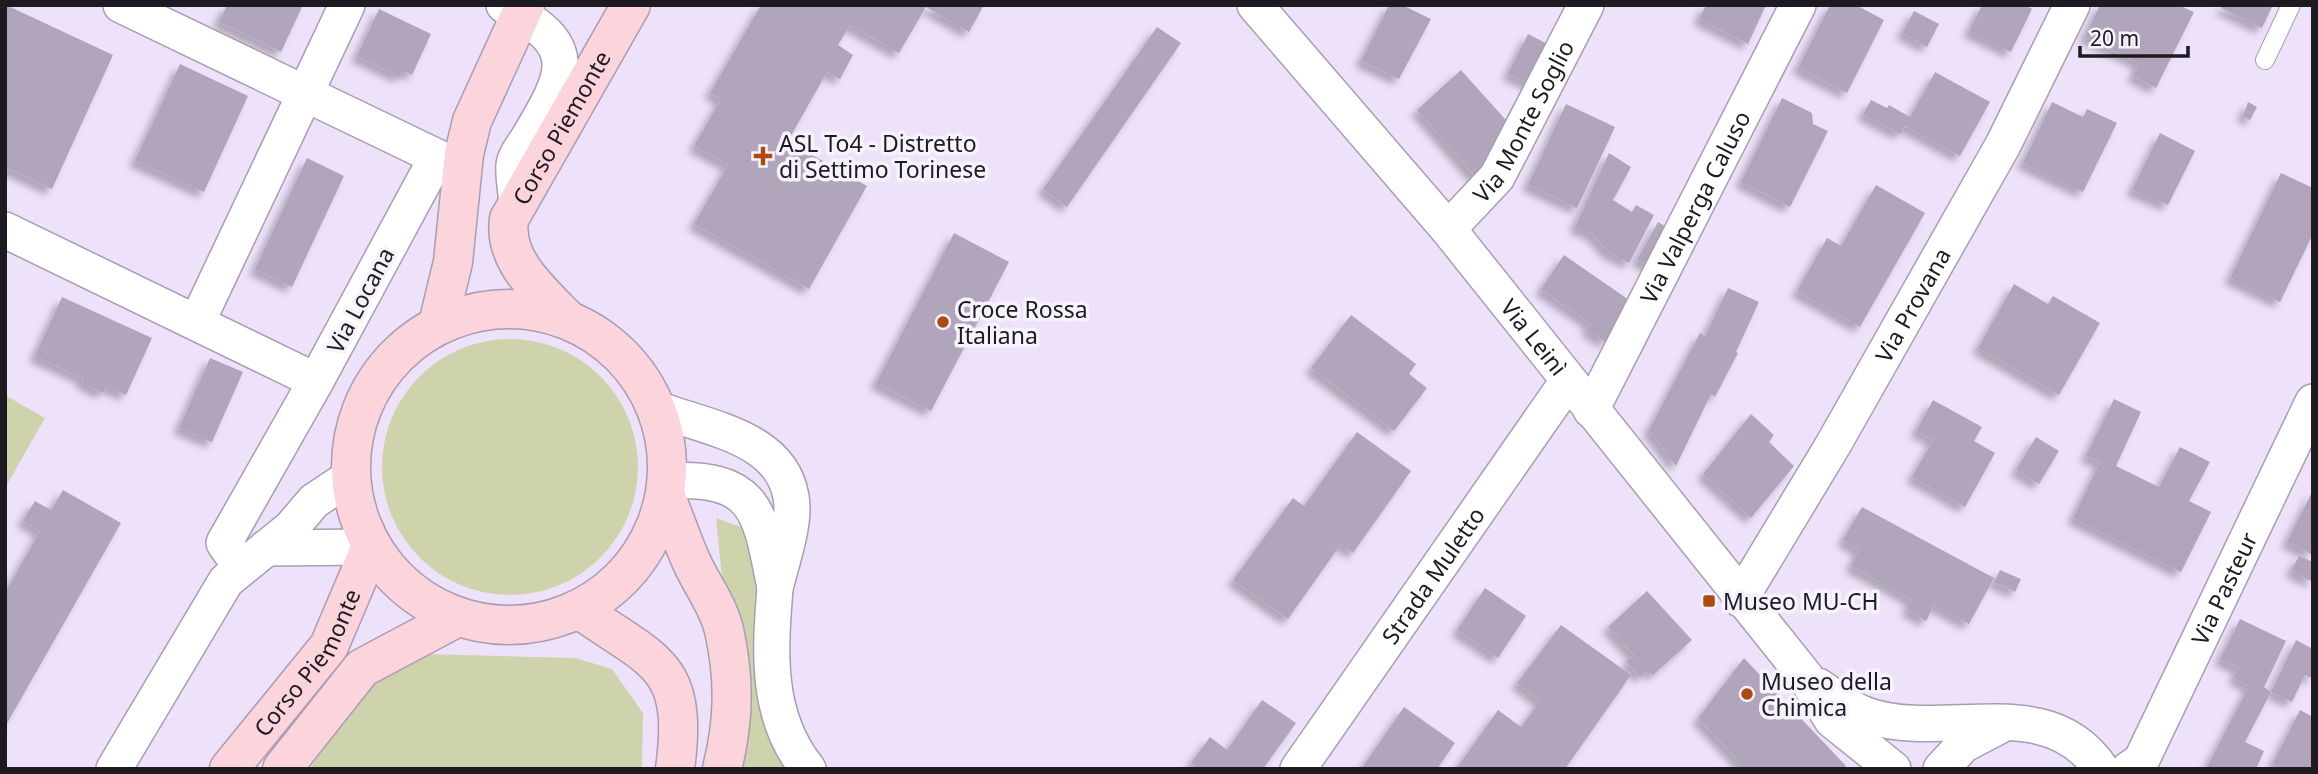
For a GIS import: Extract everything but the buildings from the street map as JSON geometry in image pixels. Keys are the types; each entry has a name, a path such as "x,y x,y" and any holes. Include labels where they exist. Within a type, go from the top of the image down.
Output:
{"main road":[{"name":"Corso Piemonte","path":"566,317 533,284 512,251 507,236 509,219 631,5"},
{"path":"438,324 453,262 464,153 472,121 517,8"},
{"path":"523,308 566,317 604,339 636,370 658,409 668,453 667,489 650,543 620,581 580,610 541,623 499,625 458,617 414,593 395,577 372,547 360,523 350,478 354,431 371,388 400,351 438,324 479,311 523,308"},
{"path":"667,489 692,564 711,597 724,629 732,685 732,728 722,769"},
{"name":"Corso Piemonte","path":"229,769 329,646 372,547"},
{"path":"580,610 636,646 667,672 678,706 679,737 675,769"},
{"name":"Corso Piemonte","path":"282,769 362,668 458,617"}],"street":[{"name":"Via Locana","path":"121,5 437,157 316,381 223,543 253,558"},
{"path":"197,322 347,5"},
{"name":"Via Leinì","path":"1255,5 1448,229 1740,599 1805,676"},
{"name":"Via Monte Soglio","path":"1448,229 1497,177 1586,5"},
{"name":"Via Valperga Caluso","path":"1591,410 1798,5"},
{"name":"Via Provana","path":"1740,599 1833,445 2003,145 2072,5"},
{"path":"517,8 558,47 562,66 557,88 514,163 517,203"},
{"path":"5,230 316,381"},
{"name":"Strada Muletto","path":"1298,769 1568,381"},
{"name":"Via Pasteur","path":"2129,769 2141,761 2313,402"},
{"path":"658,409 711,426 756,445 782,471 792,499 787,537 775,588 770,645 772,690 785,730 808,769"},
{"path":"114,769 226,581 291,528 314,501 350,478"},
{"path":"667,489 703,479 733,489 752,506 764,529 775,588"},
{"path":"253,558 372,547"},
{"path":"1805,676 1868,716 1898,722 2008,721 2041,726 2072,738 2101,769"},
{"path":"1805,676 1832,720 1893,769"},
{"path":"1941,769 1963,745 2008,721"}],"lane":[{"path":"2265,60 2291,5"}],"green space":[{"path":"497,339 523,339 547,344 570,354 601,376 617,396 633,430 638,467 633,504 617,538 601,558 581,574 547,590 523,595 497,595 473,590 450,580 419,558 403,538 387,504 382,480 382,454 387,430 397,407 419,376 439,360 473,344"},
{"path":"5,395 45,418 5,488"},
{"path":"716,518 744,528 793,769 741,769"},
{"path":"424,654 575,658 612,669 643,713 642,769 309,769 377,676"}],"place":[{"name":"ASL To4 - Distretto di Settimo Torinese","path":"763,156"},
{"name":"Croce Rossa Italiana","path":"943,322"},
{"name":"Museo MU-CH","path":"1709,601"},
{"name":"Museo della Chimica","path":"1747,694"}]}
